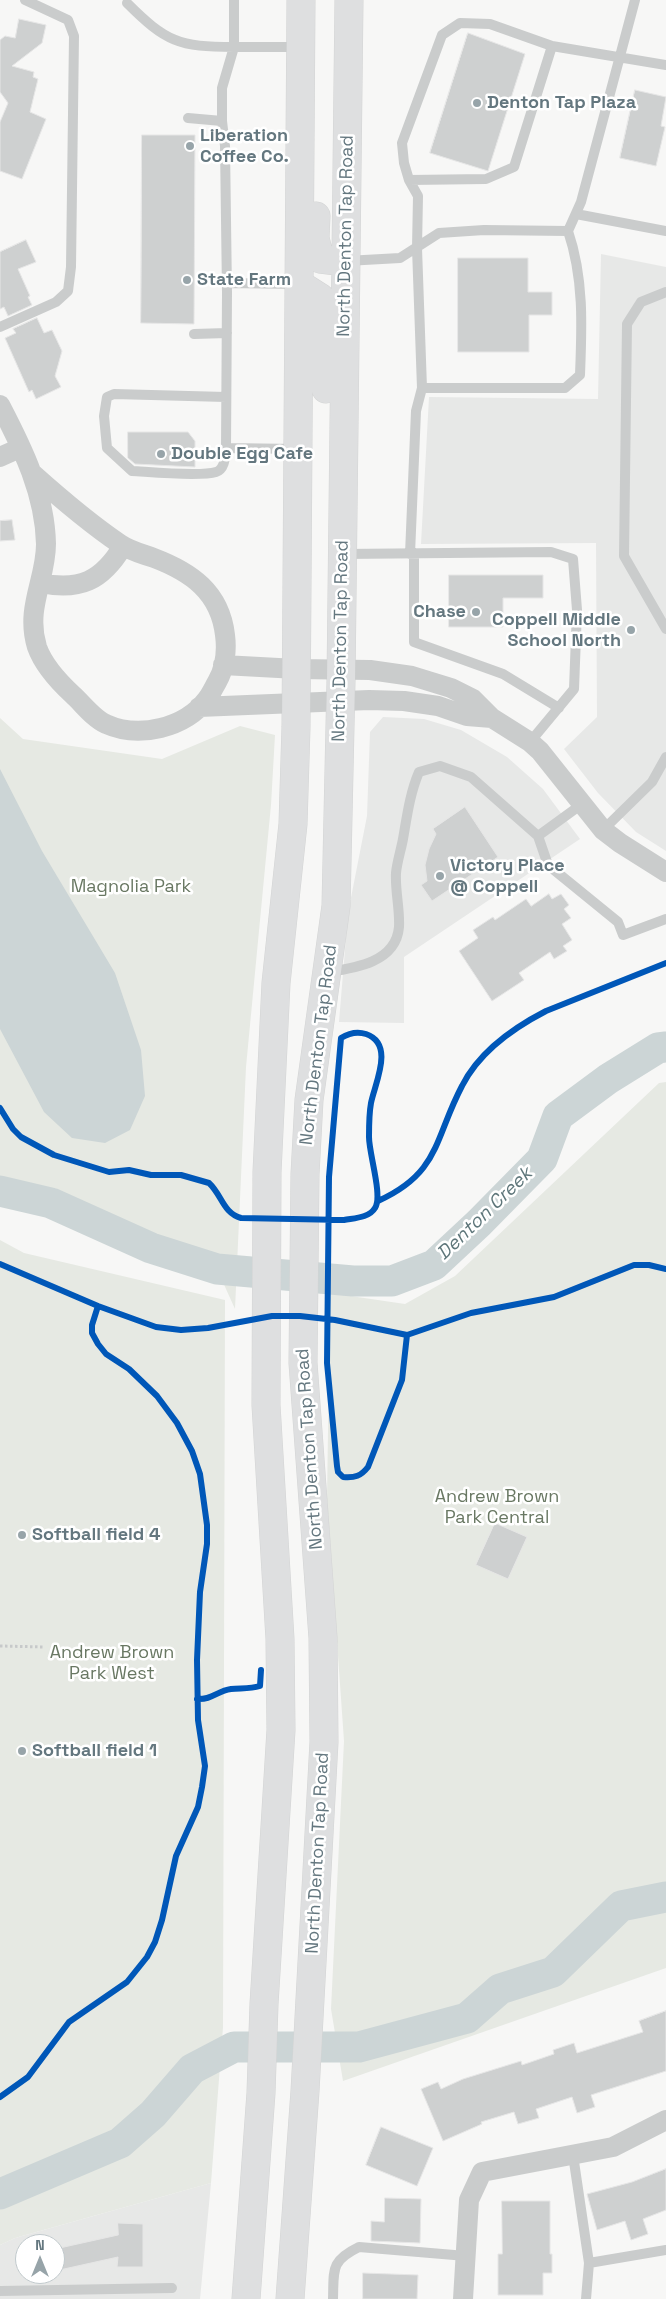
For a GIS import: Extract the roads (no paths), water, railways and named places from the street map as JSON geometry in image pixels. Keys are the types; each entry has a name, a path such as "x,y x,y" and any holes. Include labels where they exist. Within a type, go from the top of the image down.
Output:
{"main road":[{"path":"246,2299 281,1730 280,1639 265,1362 267,1172 276,983 293,824 297,669 301,0"},
{"name":"North Denton Tap Road","path":"290,2299 305,2091 324,1742 322,1638 303,1363 305,1174 309,1100 336,906 341,702 343,424 350,2"},
{"path":"300,109 317,152 315,238 317,252 320,259 346,262"},
{"path":"299,284 323,300 325,309 325,386 328,404 343,424"},
{"path":"280,1639 322,1638"},
{"path":"251,2209 295,2218"}],"street":[{"path":"1,408 33,474 42,506 46,546 40,583 34,602 34,626 38,648 66,688 104,724 132,731 160,729 186,718 207,700 221,676 226,648 223,620 211,595 191,575 166,562 123,546 72,510 33,474"},
{"path":"0,457 20,448"},
{"path":"40,583 60,587 80,585 98,577 113,563 123,546"},
{"path":"223,665 384,671 412,676 443,685 473,699 492,718 530,742 540,751 603,830 666,872"},
{"path":"199,707 404,701 438,706 466,716 492,718"},
{"path":"463,2299 469,2200 482,2172 613,2147 666,2120"}],"lane":[{"path":"0,327 56,302 68,290 71,267 74,36 68,20 25,0"},
{"path":"226,397 114,394 107,396 104,416 107,448 132,472 190,474 216,472 224,465 226,448 227,283 225,146 222,121 222,88 234,47 234,0"},
{"path":"422,388 564,388 580,375 582,320 577,257 568,230 576,214 635,0"},
{"path":"127,3 150,26 178,43 212,47 300,47"},
{"path":"560,708 503,674 414,642 412,554 416,411 422,388 417,248 418,196 409,180 404,163 402,143 442,35 460,23 490,24 552,46 666,65"},
{"path":"409,180 486,179 514,167 552,46"},
{"path":"188,118 222,121"},
{"path":"576,214 666,231"},
{"path":"346,262 400,258 439,233 484,230 568,230"},
{"path":"227,283 299,284"},
{"path":"666,292 640,302 627,324 624,556 666,629"},
{"path":"194,334 227,333"},
{"path":"226,448 298,449"},
{"path":"342,554 552,552 573,559 577,610 574,690 530,742"},
{"path":"603,830 652,782 666,757"},
{"path":"327,972 350,969 380,958 390,950 397,938 399,925 396,872 412,787 419,772 440,766 471,777 538,836 548,865 618,922 623,935 666,919"},
{"path":"538,836 582,804"},
{"path":"573,2155 589,2263 586,2299"},
{"path":"333,2299 334,2268 343,2254 359,2247 466,2256"},
{"path":"589,2263 666,2250"},
{"path":"0,2290 172,2288"}],"waterway":[{"name":"Denton Creek","path":"0,1191 51,1203 151,1248 217,1269 353,1281 392,1281 434,1265 479,1223 542,1159 558,1116 608,1079 658,1048 666,1047"},
{"path":"0,2194 120,2143 153,2114 192,2069 234,2047 359,2047 467,2018 500,1989 553,1972 621,1906 666,1897"}],"place":[{"name":"Denton Tap Plaza","path":"477,103"},
{"name":"Liberation Coffee Co.","path":"190,146"},
{"name":"State Farm","path":"187,280"},
{"name":"Double Egg Cafe","path":"161,454"},
{"name":"Chase","path":"476,612"},
{"name":"Coppell Middle School North","path":"631,630"},
{"name":"Victory Place @ Coppell","path":"440,876"},
{"name":"Softball field 4","path":"22,1535"},
{"name":"Softball field 1","path":"22,1751"}],"park label":[{"name":"Magnolia Park","path":"131,887"},
{"name":"Andrew Brown Park Central","path":"497,1507"},
{"name":"Andrew Brown Park West","path":"112,1664"}]}
